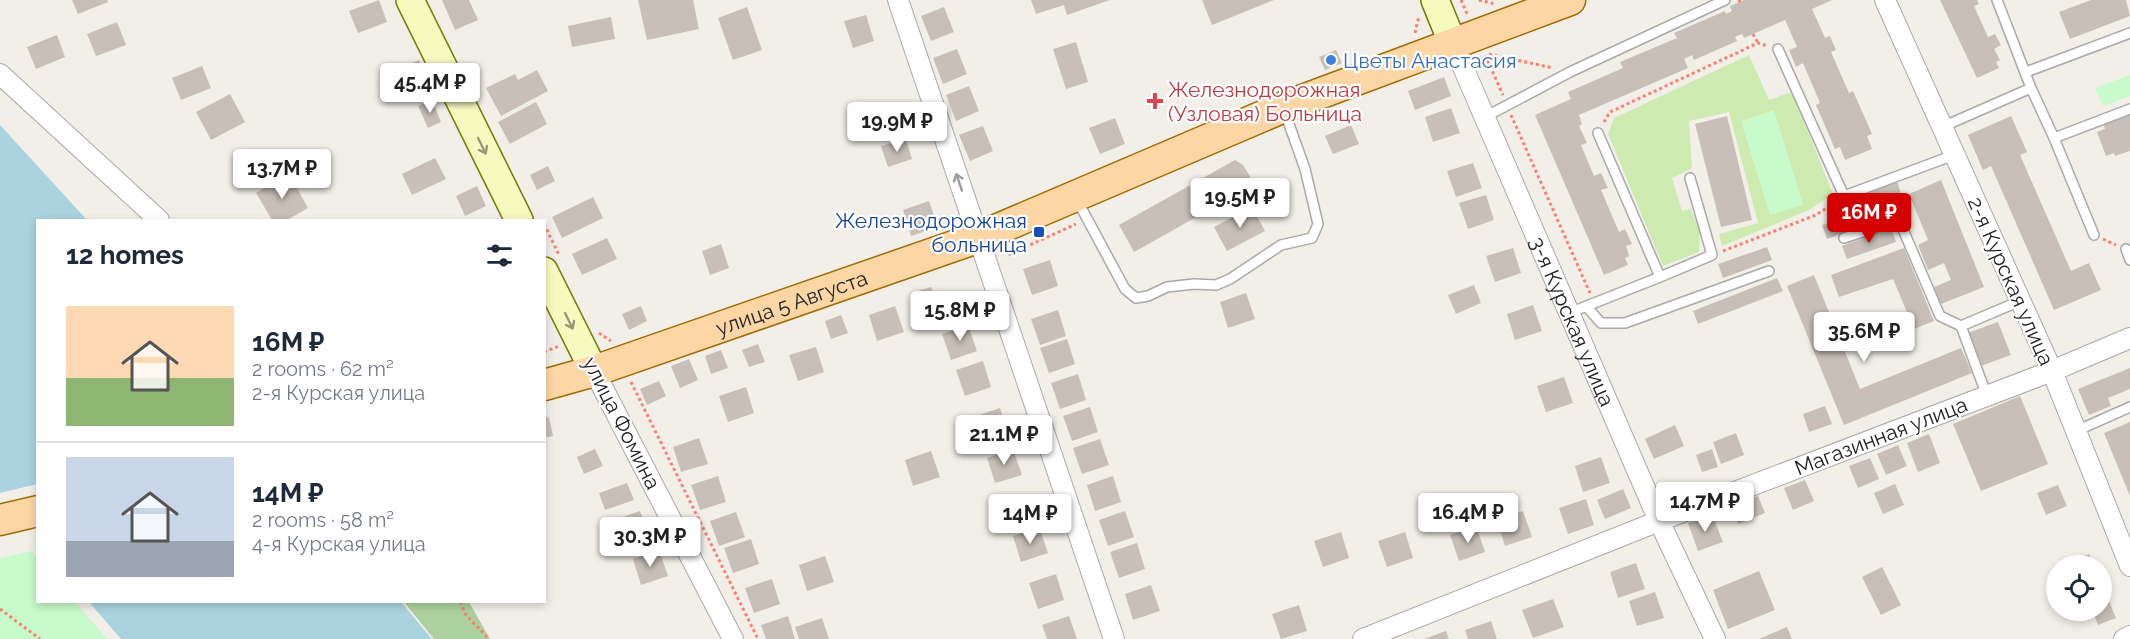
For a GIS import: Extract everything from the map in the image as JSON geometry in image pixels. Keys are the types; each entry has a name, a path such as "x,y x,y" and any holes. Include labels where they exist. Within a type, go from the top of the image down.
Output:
{"main road":[{"name":"улица 5 Августа","path":"546,384 622,362 977,238 1284,108 1468,48 1570,0"},
{"path":"0,520 36,511"}],"street":[{"path":"410,0 519,219"},
{"path":"898,0 1114,639"},
{"name":"2-я Курская улица","path":"1885,0 2052,371 2130,566"},
{"name":"3-я Курская улица","path":"1428,6 1468,48 1485,117 1583,307 1659,521 1715,639"},
{"path":"0,74 158,219"},
{"name":"улица Фомина","path":"552,264 588,337 594,371 733,639"},
{"name":"Магазинная улица","path":"1363,639 1659,521 2052,371 2130,338"},
{"path":"2124,639 2130,636"}],"lane":[{"path":"1485,117 1570,72 1725,0"},
{"path":"1996,0 2094,235"},
{"path":"2026,72 2130,33"},
{"path":"1778,49 1844,196 1954,155"},
{"path":"1942,127 2031,88"},
{"path":"1074,195 1125,289 1136,298 1148,296 1167,287 1194,284 1216,285 1230,279 1281,245 1312,238 1318,224 1305,169 1284,108"},
{"path":"2054,138 2130,109"},
{"path":"1598,133 1659,277"},
{"path":"1690,178 1713,255 1583,307 1601,323 1625,324 1769,271"},
{"path":"1844,238 1899,220 1940,316 1960,326 1987,396"},
{"path":"2126,249 2130,260"},
{"path":"1960,326 2020,301"},
{"path":"2076,431 2130,407"}],"path":[{"path":"1461,0 1468,48 1508,106 1583,307"},
{"path":"1413,36 1428,6"},
{"path":"1753,34 1758,43"},
{"path":"1598,133 1610,112 1758,43 1778,49"},
{"path":"1468,48 1570,72"},
{"path":"1713,255 1816,215 1844,196"},
{"path":"546,234 552,264"},
{"path":"2094,235 2126,249"},
{"path":"588,337 612,342 588,337"},
{"path":"622,362 758,639"},
{"path":"460,603 466,615 489,639"},
{"path":"0,609 40,639"}],"green space":[{"path":"1749,55 1769,100 1792,92 1833,194 1809,210 1722,246 1719,234 1758,223 1729,112 1689,121 1692,168 1672,178 1682,211 1691,209 1700,232 1699,252 1663,266 1608,134 1614,118"},
{"path":"2130,75 2130,96 2103,106 2095,88"},
{"path":"1774,110 1803,205 1770,215 1741,121"},
{"path":"32,551 36,557 36,603 76,603 107,639 0,639 0,558"},
{"path":"405,603 470,603 490,639 434,639"}],"water":[{"path":"0,125 86,219 36,219 36,540 0,498"},
{"path":"90,603 402,603 432,639 121,639"}],"pier":[{"path":"36,484 36,538 33,540 0,502 0,493"}],"building":[{"path":"72,0 107,0 108,2 78,14"},
{"path":"379,0 387,22 358,33 349,11"},
{"path":"442,0 469,0 478,20 455,30"},
{"path":"638,0 693,0 699,29 647,40"},
{"path":"1031,0 1110,0 1067,15 1064,5 1036,14"},
{"path":"1202,0 1274,0 1212,25"},
{"path":"1744,0 1832,0 1812,9 1825,38 1830,36 1836,50 1831,52 1849,93 1853,91 1872,134 1867,136 1872,149 1845,160 1840,147 1835,149 1816,105 1820,103 1803,63 1796,67 1789,50 1797,47 1785,20 1744,38 1742,34 1735,37 1737,41 1694,60 1692,55 1684,59 1688,68 1579,115 1582,124 1579,126 1587,143 1581,145 1594,176 1601,173 1608,188 1601,190 1619,232 1625,229 1632,244 1626,246 1629,256 1625,258 1628,265 1604,275 1535,115 1571,99 1568,92 1623,68 1620,62 1677,38 1674,33 1725,11 1726,14 1732,11 1730,6"},
{"path":"1940,0 1977,0 1979,4 1974,6 1988,37 1995,34 2001,45 1994,49 2000,60 1996,62 1999,68 1977,78"},
{"path":"2091,0 2126,0 2130,16 2070,39 2059,12"},
{"path":"747,7 762,50 733,60 718,18"},
{"path":"944,7 954,32 931,41 921,16"},
{"path":"866,15 874,41 853,48 844,21"},
{"path":"611,17 615,39 572,47 568,26"},
{"path":"117,22 126,45 96,56 87,34"},
{"path":"57,35 65,57 36,69 27,47"},
{"path":"1076,42 1088,82 1066,89 1053,49"},
{"path":"957,49 967,74 943,84 933,58"},
{"path":"1336,50 1342,63 1325,70 1319,57"},
{"path":"419,60 428,82 398,94 390,72"},
{"path":"202,66 211,88 181,100 172,78"},
{"path":"537,70 548,91 501,116 486,88 515,74 518,80"},
{"path":"1444,77 1451,96 1415,110 1408,91"},
{"path":"969,86 979,111 956,121 946,95"},
{"path":"230,94 245,122 211,140 196,112"},
{"path":"432,100 441,122 428,128 418,106"},
{"path":"536,102 547,124 510,144 498,122"},
{"path":"1451,108 1460,133 1433,142 1425,117"},
{"path":"2130,115 2130,151 2115,156 2114,153 2106,156 2097,132 2105,129 2104,125"},
{"path":"1727,116 1752,220 1721,227 1695,124"},
{"path":"2011,116 2027,152 2020,155 2071,271 2089,263 2101,290 2054,310 1991,166 1983,170 1968,135"},
{"path":"1115,118 1125,144 1100,154 1089,128"},
{"path":"1351,125 1359,144 1333,154 1325,136"},
{"path":"983,126 993,151 970,161 959,135"},
{"path":"906,139 912,159 888,167 881,146"},
{"path":"435,158 446,179 412,195 402,174"},
{"path":"1235,160 1243,165 1250,176 1250,187 1134,252 1119,225"},
{"path":"1473,163 1482,188 1456,197 1447,171"},
{"path":"548,166 555,181 537,190 530,175"},
{"path":"289,174 308,208 289,219 271,219 256,193"},
{"path":"1941,180 1984,287 1941,304 1934,287 1951,280 1944,263 1928,270 1918,245 1928,240 1909,194"},
{"path":"1897,181 1901,194 1853,212 1848,198"},
{"path":"477,186 486,206 465,216 456,196"},
{"path":"1907,194 1912,208 1827,239 1822,225"},
{"path":"1486,195 1494,220 1468,229 1459,203"},
{"path":"593,197 603,218 562,238 552,217"},
{"path":"929,201 938,227 911,236 903,210"},
{"path":"1252,207 1265,231 1227,251 1214,227"},
{"path":"1891,228 1896,242 1847,259 1842,246"},
{"path":"607,238 617,259 582,275 572,254"},
{"path":"721,244 729,268 710,275 702,251"},
{"path":"1767,247 1772,260 1723,278 1718,264"},
{"path":"1513,248 1521,273 1495,282 1486,256"},
{"path":"1904,248 1934,321 1914,329 1893,279 1839,297 1831,275"},
{"path":"1050,260 1058,286 1032,295 1023,269"},
{"path":"1814,275 1860,389 1961,348 1972,373 1844,425 1787,286"},
{"path":"1777,278 1783,291 1698,324 1693,311"},
{"path":"1474,285 1481,303 1456,314 1448,295"},
{"path":"931,287 938,304 921,310 915,292"},
{"path":"1246,293 1255,319 1228,328 1220,302"},
{"path":"1533,305 1542,331 1515,340 1507,314"},
{"path":"641,306 647,321 629,330 622,314"},
{"path":"895,306 904,332 877,341 869,315"},
{"path":"1058,310 1066,336 1040,345 1031,319"},
{"path":"841,315 848,333 831,339 825,321"},
{"path":"1998,322 2011,355 1981,366 1968,333"},
{"path":"968,325 977,351 951,360 942,334"},
{"path":"1067,339 1075,364 1049,373 1040,348"},
{"path":"758,344 765,362 749,367 742,350"},
{"path":"816,347 824,372 798,381 789,355"},
{"path":"721,350 728,368 711,374 705,356"},
{"path":"689,359 698,380 680,388 671,366"},
{"path":"983,361 991,387 965,396 956,370"},
{"path":"2130,368 2130,389 2108,398 2111,406 2089,415 2078,389"},
{"path":"1078,374 1086,400 1060,409 1051,383"},
{"path":"1564,377 1573,403 1546,412 1537,386"},
{"path":"659,381 666,396 647,405 640,389"},
{"path":"746,387 754,413 728,422 719,396"},
{"path":"2020,396 2048,464 1981,491 1953,424"},
{"path":"1825,406 1832,424 1809,432 1803,414"},
{"path":"1090,407 1098,432 1072,441 1063,416"},
{"path":"1000,408 1008,434 982,443 973,417"},
{"path":"549,417 553,436 546,438 546,418"},
{"path":"2130,422 2130,496 2104,433"},
{"path":"1675,425 1684,446 1654,459 1645,439"},
{"path":"1736,433 1744,455 1721,464 1713,442"},
{"path":"1929,434 1940,463 1918,472 1907,443"},
{"path":"699,438 708,464 681,472 673,447"},
{"path":"1100,439 1109,465 1082,474 1073,448"},
{"path":"1898,445 1907,466 1886,475 1877,454"},
{"path":"595,449 603,466 584,474 577,457"},
{"path":"1013,449 1022,475 995,483 987,458"},
{"path":"1712,449 1718,467 1702,472 1696,455"},
{"path":"931,451 940,477 913,486 905,460"},
{"path":"1601,457 1610,483 1583,492 1575,466"},
{"path":"1870,458 1879,479 1858,488 1849,466"},
{"path":"718,476 726,502 700,510 691,485"},
{"path":"1113,476 1121,502 1095,511 1087,485"},
{"path":"1805,480 1814,501 1793,510 1784,488"},
{"path":"627,483 634,500 605,510 599,493"},
{"path":"1895,484 1904,505 1883,514 1874,493"},
{"path":"2058,485 2067,506 2046,515 2037,493"},
{"path":"1623,489 1631,508 1605,519 1597,500"},
{"path":"1028,494 1036,520 1010,529 1001,503"},
{"path":"1758,496 1765,513 1738,524 1732,506"},
{"path":"1586,499 1594,525 1568,534 1559,508"},
{"path":"640,511 649,537 622,546 614,520"},
{"path":"1125,511 1134,537 1108,546 1099,520"},
{"path":"1523,511 1532,537 1505,546 1497,520"},
{"path":"736,512 745,537 719,546 710,521"},
{"path":"1712,514 1723,542 1698,551 1688,523"},
{"path":"1476,526 1485,552 1459,561 1450,535"},
{"path":"1039,527 1048,553 1021,562 1013,536"},
{"path":"1341,532 1349,558 1323,567 1314,541"},
{"path":"1405,532 1413,558 1387,567 1378,541"},
{"path":"751,539 759,564 733,573 724,548"},
{"path":"1137,543 1145,569 1119,578 1110,552"},
{"path":"659,550 668,576 641,585 633,559"},
{"path":"825,556 834,582 807,591 799,565"},
{"path":"1636,563 1645,589 1618,598 1610,572"},
{"path":"1882,567 1901,605 1881,615 1862,577"},
{"path":"1759,571 1775,610 1728,629 1713,590"},
{"path":"1056,574 1064,600 1038,609 1029,583"},
{"path":"772,579 780,604 754,613 745,588"},
{"path":"1151,585 1160,611 1133,620 1125,594"},
{"path":"1655,592 1664,618 1637,626 1629,601"},
{"path":"1553,599 1564,627 1533,638 1522,610"},
{"path":"1299,605 1307,631 1281,639 1272,614"},
{"path":"2112,608 2116,618 2112,620"},
{"path":"788,616 795,639 766,639 761,625"},
{"path":"1069,616 1077,639 1047,639 1042,625"},
{"path":"822,618 829,639 799,639 795,627"},
{"path":"1491,621 1497,639 1468,639 1465,630"},
{"path":"2096,621 2108,621 2098,625"},
{"path":"1787,627 1792,639 1759,639"},
{"path":"1446,631 1449,639 1424,639"}],"place":[{"name":"Цветы Анастасия","path":"1331,60"},
{"name":"Железнодорожная (Узловая) Больница","path":"1155,101"},
{"name":"Железнодорожная больница","path":"1039,232"}]}
